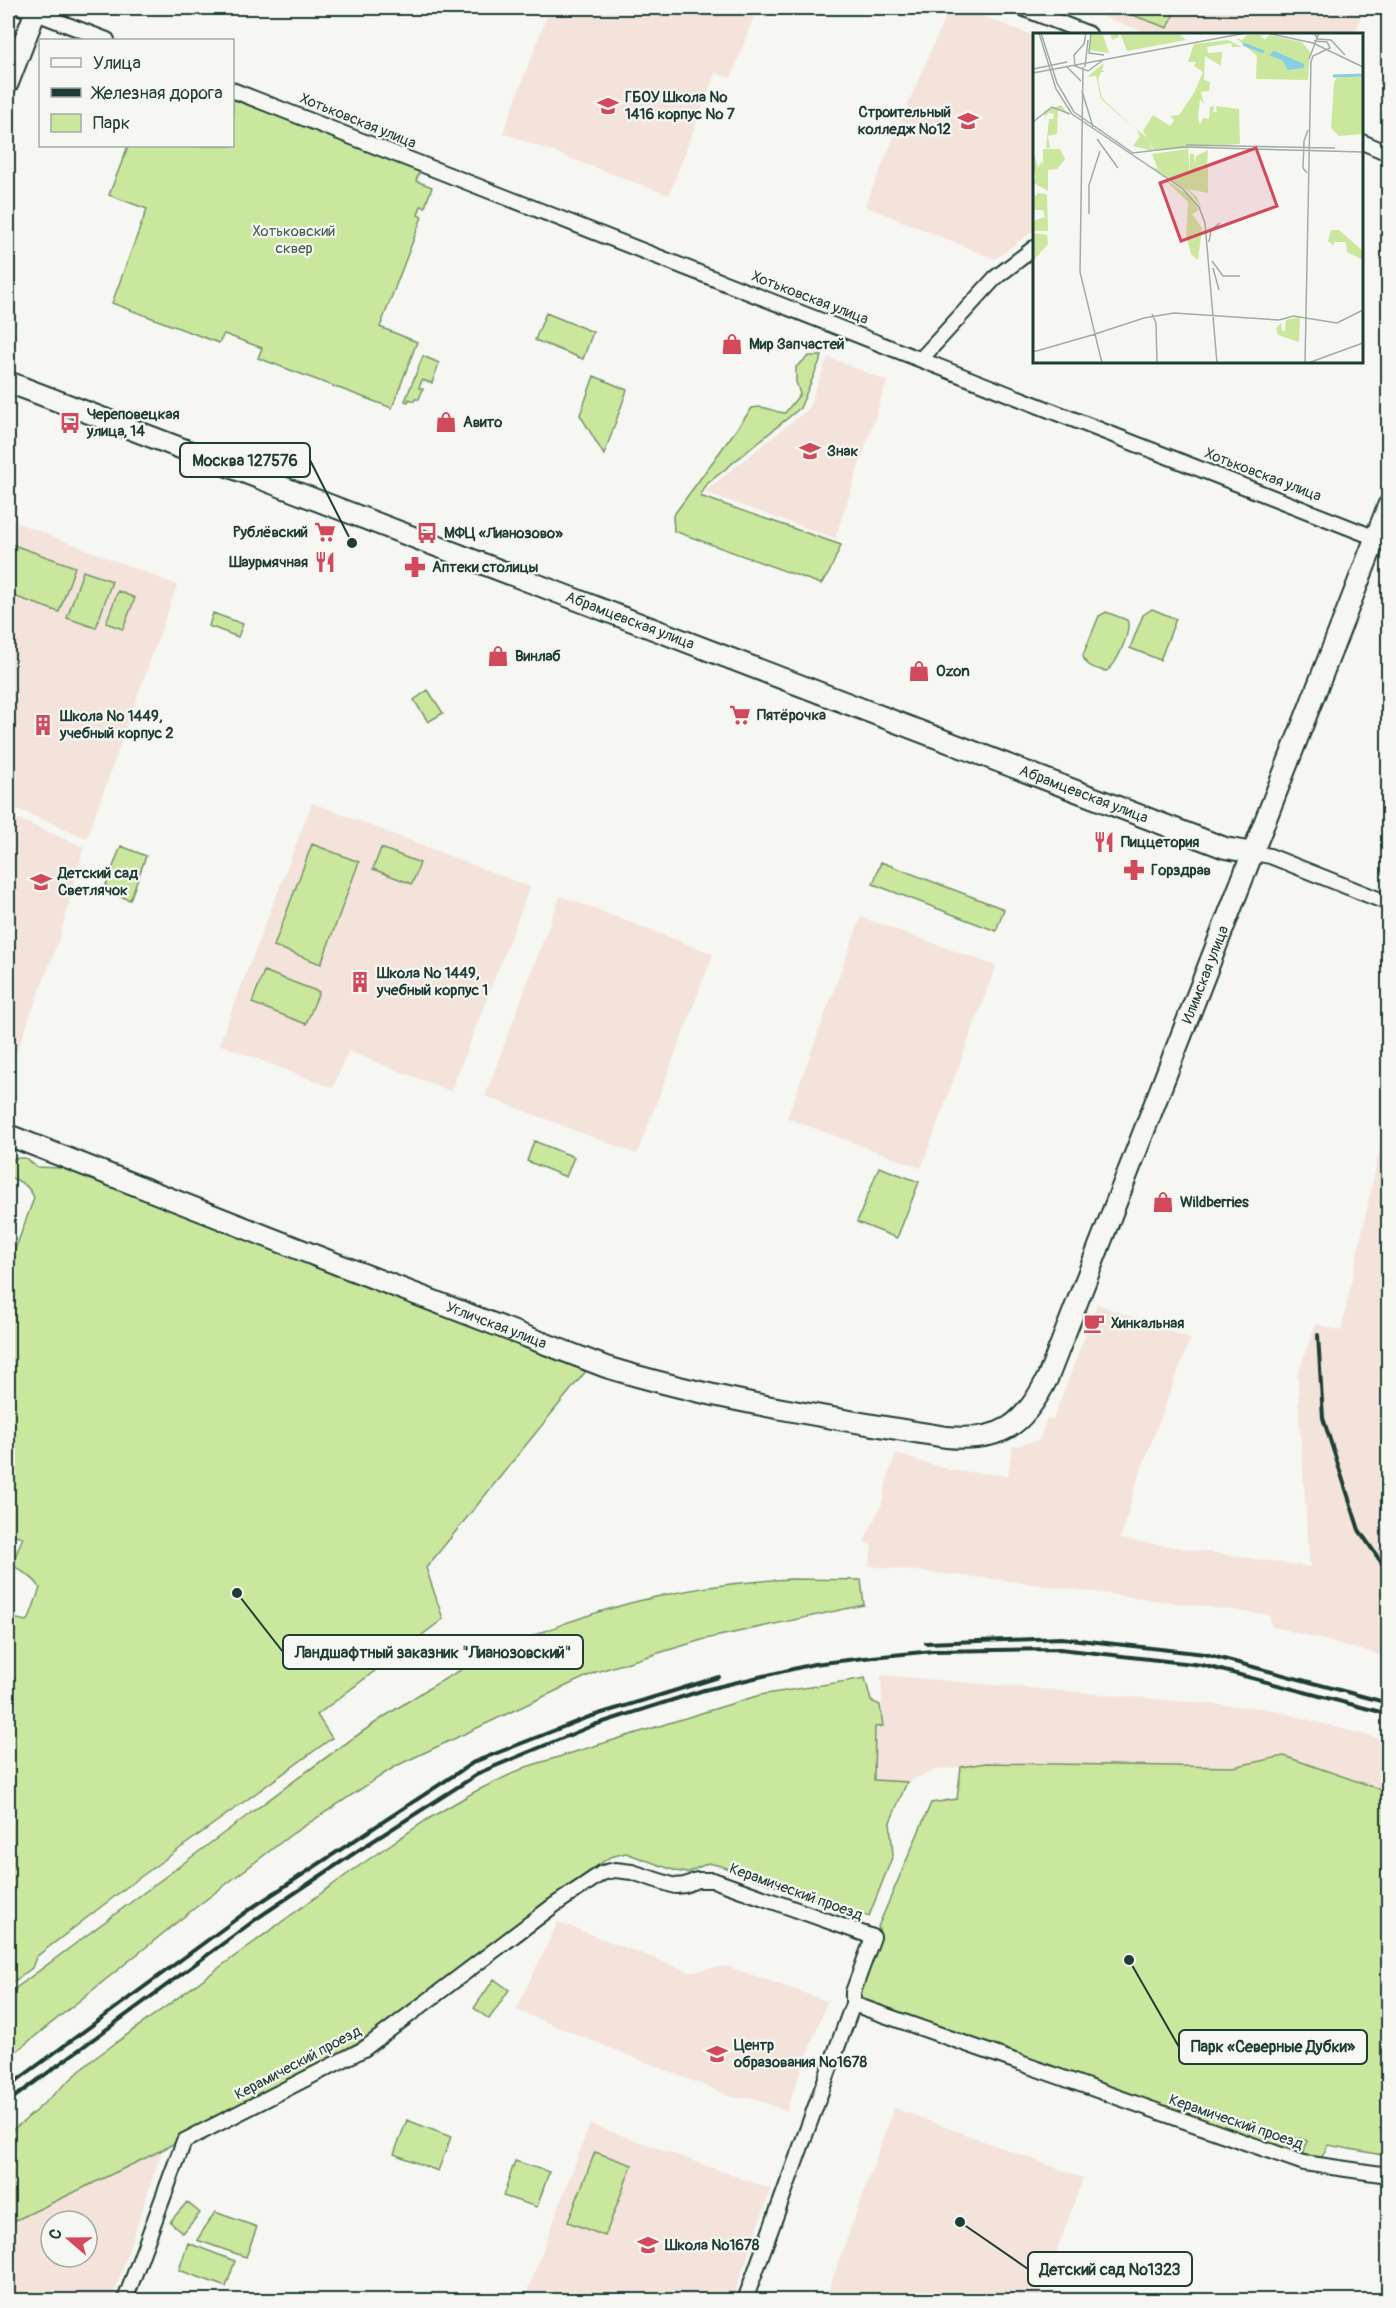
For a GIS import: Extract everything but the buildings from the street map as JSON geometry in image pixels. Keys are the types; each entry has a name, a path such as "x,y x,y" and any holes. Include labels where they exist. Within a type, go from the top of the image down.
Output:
{"street":[{"path":"1022,8 1086,33"},
{"path":"8,83 32,9 105,39"},
{"name":"Хотьковская улица","path":"234,91 1376,538"},
{"path":"1363,142 1389,153"},
{"path":"921,360 995,278 1033,250"},
{"name":"Абрамцевская улица","path":"8,382 1225,848 1254,853"},
{"name":"Илимская улица","path":"1002,1432 1026,1414 1048,1377 1389,506"},
{"path":"1254,853 1270,856 1389,903"},
{"name":"Угличская улица","path":"8,1134 336,1264 606,1367 647,1380 708,1395 946,1437 968,1439 987,1437 1002,1432"},
{"name":"Керамический проезд","path":"125,2301 184,2141 364,2049 553,1906 602,1873 615,1870 632,1872 675,1886 697,1880 713,1880 873,1937 854,1992 853,2004 1304,2163 1389,2175"},
{"path":"745,2301 853,2004"}],"shaded area":[{"name":"ГБОУ Школа № 1416 корпус № 7","path":"550,8 757,8 731,78 715,73 669,195 503,133"},
{"name":"Строительный колледж №12","path":"949,8 962,8 1033,36 1033,231 995,259 865,206"},
{"path":"1080,8 1362,8 1362,15 1354,33 1148,33"},
{"name":"Знак","path":"828,357 887,381 835,538 704,492 808,409"},
{"path":"8,519 177,585 87,838 8,805"},
{"path":"312,803 530,887 451,1091 348,1051 333,1088 219,1044"},
{"name":"Детский сад Светлячок","path":"8,815 84,847 60,936 8,1075"},
{"path":"560,896 713,954 637,1154 485,1096"},
{"path":"861,917 996,966 921,1168 787,1118"},
{"path":"1388,1110 1388,1657 1271,1626 1270,1615 994,1579 869,1566 872,1546 864,1542 882,1504 887,1479 896,1454 949,1470 1008,1476 1012,1447 1039,1440 1047,1418 1053,1420 1097,1304 1190,1339 1136,1484 1120,1539 1310,1567 1298,1373 1316,1324 1341,1331"},
{"path":"881,1675 1268,1709 1388,1741 1388,1792 1284,1756 1233,1767 986,1763 935,1770 907,1782 874,1780 875,1726 883,1726"},
{"name":"Центр образования №1678","path":"558,1922 690,1972 726,1966 827,2001 786,2111 754,2098 735,2098 516,2010"},
{"path":"894,2108 1083,2178 1039,2300 825,2300"},
{"name":"Школа №1678","path":"590,2124 771,2189 732,2300 524,2300"},
{"path":"162,2150 112,2300 8,2300 8,2224 39,2209 39,2269 99,2269 99,2209 39,2209"}],"green space":[{"path":"1113,8 1176,8 1168,28"},
{"name":"Хотьковский сквер","path":"234,96 420,170 416,181 432,187 425,207 421,206 418,215 422,217 380,327 417,342 392,408 258,358 262,348 224,334 219,343 112,303 147,209 109,195 128,147 234,147"},
{"path":"546,313 593,332 583,359 535,340"},
{"path":"423,356 439,363 432,383 422,380 419,388 423,389 419,399 405,401"},
{"path":"809,356 822,356 800,408 707,484 700,496 841,545 829,573 821,584 674,531 673,516 752,408 762,407 785,413 800,394 796,382 796,367"},
{"path":"594,376 627,390 604,455 580,415"},
{"path":"8,543 75,567 59,612 8,594"},
{"path":"83,571 112,581 96,628 67,618"},
{"path":"118,591 135,598 123,629 106,623"},
{"path":"1152,609 1176,619 1160,660 1130,648 1143,615"},
{"path":"1106,612 1127,620 1128,625 1118,656 1106,671 1088,664 1083,655 1099,616"},
{"path":"213,613 243,624 238,637 209,626"},
{"path":"428,690 443,713 428,722 414,700"},
{"path":"312,844 359,862 321,964 274,946"},
{"path":"121,846 146,856 130,900 104,890"},
{"path":"381,848 420,863 412,884 373,869"},
{"path":"881,862 1004,909 996,931 873,884"},
{"path":"264,971 319,992 306,1024 252,1003"},
{"path":"534,1141 574,1157 566,1177 527,1161"},
{"path":"17,1158 25,1158 37,1167 59,1168 60,1166 586,1371 426,1568 443,1619 317,1715 332,1738 128,1886 36,1957 32,1968 8,1986 8,1617 26,1621 29,1619 40,1588 35,1581 12,1564 23,1537 8,1533 8,1269 34,1198 24,1184 8,1177 8,1161"},
{"path":"879,1167 919,1182 897,1238 857,1222"},
{"path":"8,1533 11,1544 8,1549"},
{"path":"792,1579 861,1580 864,1605 705,1639 596,1672 396,1766 292,1834 191,1911 8,2058 8,1994 248,1815 396,1709 488,1656 536,1634 585,1616 686,1591 739,1583"},
{"path":"865,1678 871,1701 880,1705 883,1726 875,1727 874,1780 907,1782 890,1822 893,1855 869,1916 708,1863 687,1873 626,1853 610,1857 561,1891 377,2032 162,2150 8,2224 8,2133 91,2061 353,1870 428,1819 476,1791 526,1767 760,1695"},
{"path":"1284,1756 1388,1792 1388,2156 1328,2145 1320,2161 1302,2158 1307,2141 1292,2136 1286,2153 862,2000 861,1989 880,1932 878,1927 931,1803 957,1799 961,1767 986,1763 1233,1767"},
{"path":"494,1979 509,1990 489,2019 474,2008"},
{"path":"407,2120 451,2137 438,2171 394,2154"},
{"path":"595,2152 632,2165 605,2236 568,2222"},
{"path":"515,2161 549,2172 537,2207 503,2196"},
{"path":"187,2202 200,2213 183,2233 170,2222"},
{"path":"215,2212 257,2227 246,2257 197,2240"},
{"path":"188,2243 235,2261 226,2287 179,2270"}],"railway":[{"path":"1318,1335 1323,1418 1359,1530 1388,1572"},
{"path":"926,1643 1061,1638 1205,1654 1388,1703"},
{"path":"8,2102 259,1917 481,1772 594,1725 704,1690 814,1664 873,1657 933,1651 1060,1649 1202,1665 1388,1714"},
{"path":"8,2087 250,1909 474,1762 586,1718 719,1677"}],"place":[{"name":"ГБОУ Школа № 1416 корпус № 7","path":"608,106"},
{"name":"Строительный колледж №12","path":"968,121"},
{"name":"Мир Запчастей","path":"732,344"},
{"name":"Авито","path":"446,422"},
{"name":"Череповецкая улица, 14","path":"70,423"},
{"name":"Знак","path":"810,451"},
{"name":"Рублёвский","path":"325,532"},
{"name":"МФЦ «Лианозово»","path":"427,533"},
{"name":"Москва 127576","path":"352,543"},
{"name":"Шаурмячная","path":"325,562"},
{"name":"Аптеки столицы","path":"415,567"},
{"name":"Винлаб","path":"498,656"},
{"name":"Ozon","path":"919,671"},
{"name":"Пятёрочка","path":"740,715"},
{"name":"Школа № 1449, учебный корпус 2","path":"43,725"},
{"name":"Пиццетория","path":"1104,842"},
{"name":"Горздрав","path":"1134,870"},
{"name":"Детский сад Светлячок","path":"41,882"},
{"name":"Школа № 1449, учебный корпус 1","path":"360,982"},
{"name":"Wildberries","path":"1163,1202"},
{"name":"Хинкальная","path":"1094,1323"},
{"name":"Ландшафтный заказник \"Лианозовский\"","path":"237,1593"},
{"name":"Парк «Северные Дубки»","path":"1129,1960"},
{"name":"Центр образования №1678","path":"717,2054"},
{"name":"Детский сад №1323","path":"960,2222"},
{"name":"Школа №1678","path":"648,2245"}]}
